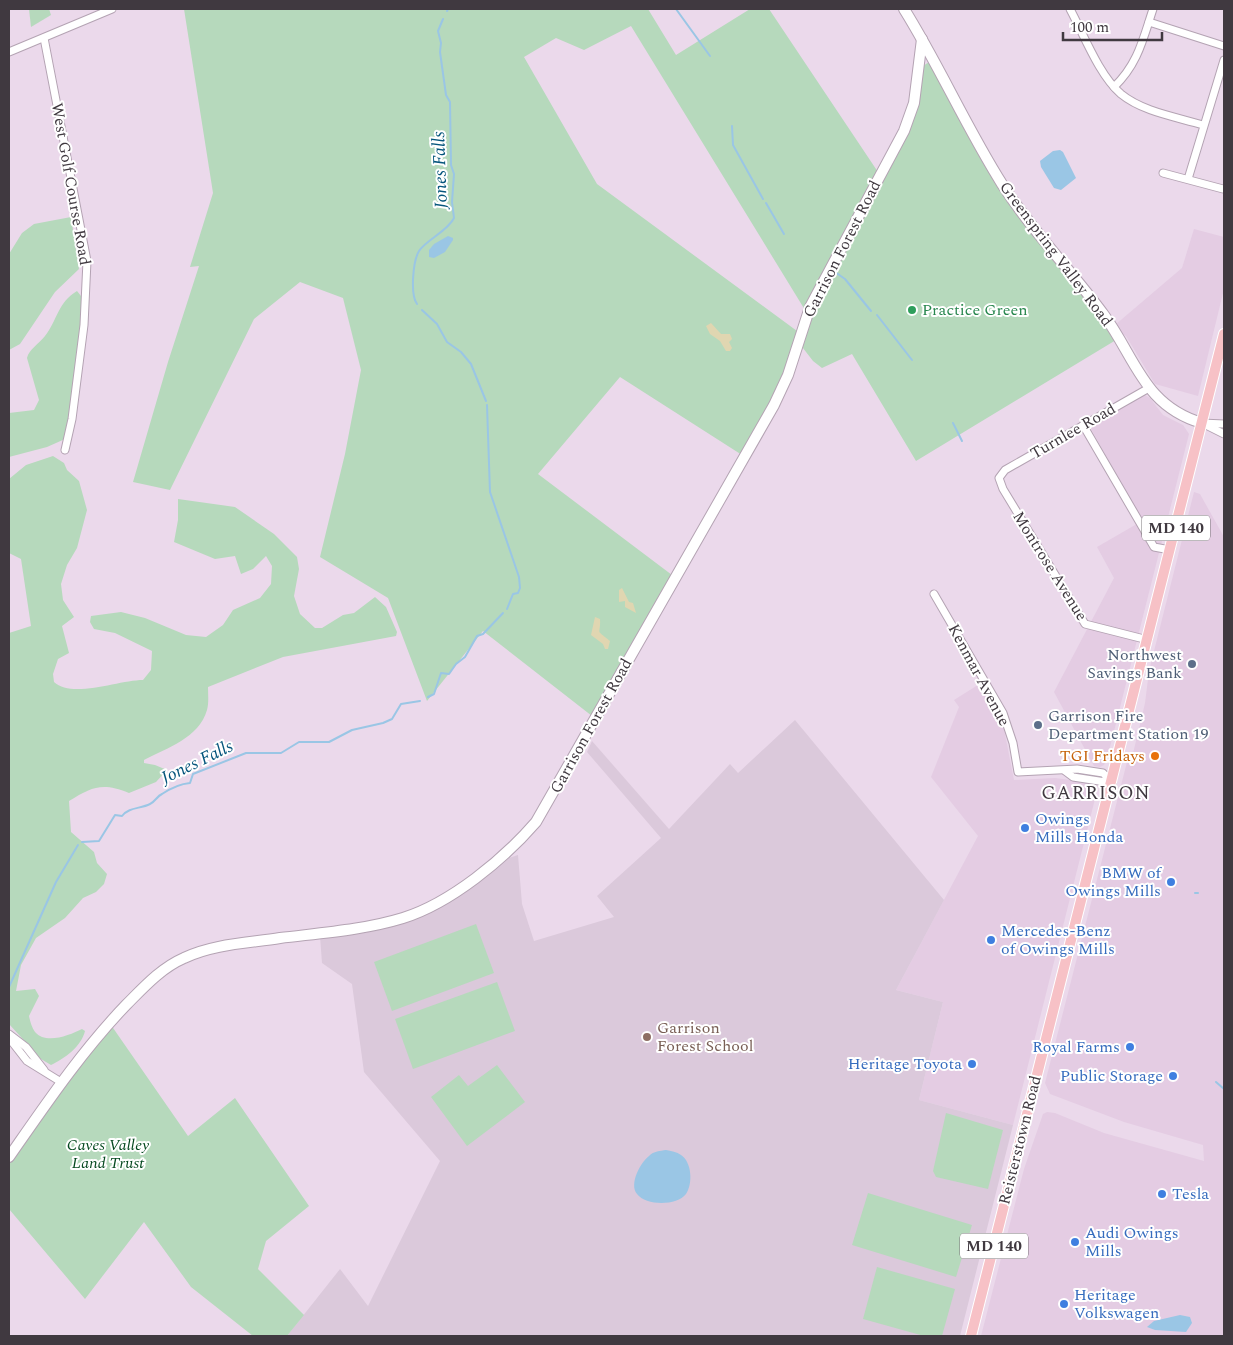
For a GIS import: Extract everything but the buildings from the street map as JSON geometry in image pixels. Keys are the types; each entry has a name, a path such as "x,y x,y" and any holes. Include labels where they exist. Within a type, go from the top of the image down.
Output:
{"main road":[{"name":"Greenspring Valley Road","path":"904,9 1002,184 1027,220 1101,311 1149,388 1167,408 1182,417 1202,423"},
{"name":"Garrison Forest Road","path":"9,1157 61,1082 97,1036 162,971 184,958 212,948 372,925 416,914 440,902 490,866 518,842 536,822 774,405 788,374 810,307 904,131 914,103 922,39"},
{"name":"Reisterstown Road","path":"971,1336 1224,334"}],"street":[{"path":"9,52 112,9"},
{"path":"1070,9 1104,72 1121,94 1142,105 1203,125"},
{"path":"1114,87 1135,62 1153,9"},
{"path":"1148,22 1224,46"},
{"name":"West Golf Course Road","path":"44,38 87,261 84,325 69,443 65,450"},
{"path":"1188,179 1224,60"},
{"path":"1163,172 1223,189"},
{"name":"Turnlee Road","path":"999,478 1005,470 1149,388"},
{"name":"Greenspring Valley Road","path":"1202,423 1224,424"},
{"name":"Greenspring Valley Road","path":"1202,423 1224,434"},
{"path":"1083,426 1154,547 1170,550"},
{"name":"Montrose Avenue","path":"999,478 1008,498 1084,624 1148,640"},
{"name":"Kenmar Avenue","path":"934,594 1003,713 1013,743 1018,772 1078,769 1103,773 1112,783"},
{"path":"9,1034 26,1047 44,1071"},
{"path":"9,1038 26,1061 61,1082"}],"shaded area":[{"path":"1194,229 1224,237 1224,289 1198,396 1155,384 1126,336 1115,325 1182,268"},
{"path":"1143,394 1150,398 1163,415 1183,425 1189,434 1108,755 1104,765 1100,767 1094,766 1054,692 1114,578 1097,547 1142,521 1090,427"},
{"path":"1194,492 1200,494 1224,537 1224,1336 981,1336 1024,1169 1043,1114 1047,1112 1055,1113 1104,1133 1204,1161 1203,1145 1124,1122 1050,1094 1045,1083 1127,762 1131,762 1145,703 1149,671"},
{"path":"981,683 1004,729 1014,780 1055,778 1094,783 1098,787 1013,1125 919,1100 943,1002 896,990 978,836 931,777 959,707 954,700"},
{"name":"Garrison Forest School","path":"795,720 944,900 896,990 943,1002 919,1100 1013,1125 960,1336 287,1336 340,1269 368,1306 440,1161 364,1072 352,984 322,963 320,936 390,925 500,861 518,855 522,904 534,941 614,917 597,896 661,838 587,752 592,741 669,829 730,764 738,773"}],"green space":[{"path":"29,9 49,9 51,15 31,27"},
{"path":"184,9 648,9 676,55 750,9 769,9 882,178 923,66 929,62 973,143 1116,340 916,461 852,354 822,368 813,361 796,339 780,387 742,455 620,377 538,474 672,575 592,716 483,631 427,701 388,598 320,557 345,454 361,370 343,298 300,282 254,319 170,490 133,482 168,362 199,266 190,267 213,193","holes":["631,26 805,310 797,331 597,184 524,57 556,38 584,50"]},
{"path":"71,217 79,269 55,292 20,344 9,350 9,254 22,233 34,224"},
{"path":"77,291 81,296 81,337 65,439 47,447 9,457 9,413 34,410 39,400 27,358 28,355 43,339 66,301"},
{"path":"53,456 64,463 67,470 79,481 87,510 77,548 67,565 61,584 63,600 74,617 62,626 69,653 58,659 53,674 54,682 62,687 84,689 143,680 151,670 152,651 115,633 94,629 90,622 91,616 121,612 145,618 186,635 206,637 223,625 233,610 260,598 271,584 272,566 266,556 253,569 241,574 235,556 215,559 174,542 178,520 178,499 235,507 274,534 297,557 299,569 294,596 300,614 315,628 322,628 343,615 354,613 375,597 386,607 397,632 396,636 283,657 208,687 207,710 197,728 181,741 144,760 144,763 167,770 156,782 129,793 104,787 91,789 69,801 71,832 94,852 97,863 107,874 104,884 96,892 83,898 65,918 36,938 21,965 16,991 35,989 39,996 29,1016 35,1032 45,1038 58,1038 82,1029 85,1031 80,1042 72,1051 51,1065 41,1059 9,1024 9,633 31,626 21,559 9,553 9,479 26,465"},
{"path":"476,924 494,973 392,1011 374,962"},
{"path":"497,982 515,1031 413,1069 395,1019"},
{"name":"Caves Valley Land Trust","path":"111,1025 188,1136 235,1098 309,1206 266,1241 258,1269 304,1315 287,1336 253,1336 191,1287 144,1222 85,1299 9,1209 9,1163 83,1057"},
{"path":"497,1065 525,1102 467,1146 431,1097 459,1075 468,1086"},
{"path":"946,1113 1003,1130 988,1189 936,1177 933,1171"},
{"path":"868,1193 972,1225 956,1277 852,1245"},
{"path":"877,1267 955,1289 942,1336 924,1336 863,1319"}],"sand":[{"path":"711,323 721,334 730,334 732,339 729,342 732,348 730,351 726,351 720,341 710,334 706,326"},
{"path":"622,588 629,602 633,603 636,613 625,607 625,601 619,602 619,590"},
{"path":"595,617 600,619 599,632 610,641 608,649 605,649 603,644 591,635"}],"water":[{"path":"1060,150 1063,152 1076,178 1061,190 1054,188 1041,167 1040,161 1053,151"},
{"path":"448,236 453,238 453,240 445,252 434,258 429,257 429,250 434,244"},
{"path":"666,1150 685,1158 690,1173 690,1185 686,1194 676,1201 662,1203 647,1201 637,1194 634,1185 635,1179 642,1163 651,1154"},
{"path":"1180,1315 1190,1317 1192,1323 1186,1332 1155,1330 1147,1327 1154,1321"}],"waterway":[{"path":"676,9 710,56"},
{"name":"Jones Falls","path":"417,304 413,285 414,270 419,251 447,227 454,218 452,202 454,174 451,165 450,102 446,95 438,31 443,19"},
{"path":"732,126 733,145 763,199"},
{"path":"766,203 784,234"},
{"path":"835,272 845,279 871,311"},
{"name":"Jones Falls","path":"422,310 437,324 447,342 461,352 471,364 486,401"},
{"path":"877,315 912,360"},
{"name":"Jones Falls","path":"487,405 490,492 519,577 520,588 518,593 513,594 507,609"},
{"path":"953,423 962,441"},
{"name":"Jones Falls","path":"428,697 434,694 441,673 449,674 456,664 465,657 477,636 483,634 503,613"},
{"name":"Jones Falls","path":"82,842 99,841 115,815 122,816 128,811 152,803 160,795 172,788 190,783 193,774 246,753 281,753 299,742 329,742 352,730 392,719 401,704 420,701"},
{"name":"Jones Falls","path":"9,987 56,882 78,845"},
{"path":"1216,1082 1224,1089"}],"place":[{"name":"Practice Green","path":"912,310"},
{"name":"Northwest Savings Bank","path":"1192,664"},
{"name":"Garrison Fire Department Station 19","path":"1038,725"},
{"name":"TGI Fridays","path":"1155,756"},
{"name":"Owings Mills Honda","path":"1025,828"},
{"name":"BMW of Owings Mills","path":"1171,882"},
{"name":"Mercedes-Benz of Owings Mills","path":"991,940"},
{"name":"Garrison Forest School","path":"647,1037"},
{"name":"Royal Farms","path":"1130,1047"},
{"name":"Heritage Toyota","path":"972,1064"},
{"name":"Public Storage","path":"1173,1076"},
{"name":"Tesla","path":"1162,1194"},
{"name":"Audi Owings Mills","path":"1075,1242"},
{"name":"Heritage Volkswagen","path":"1064,1304"}],"district":[{"name":"GARRISON","path":"1096,793"}]}
